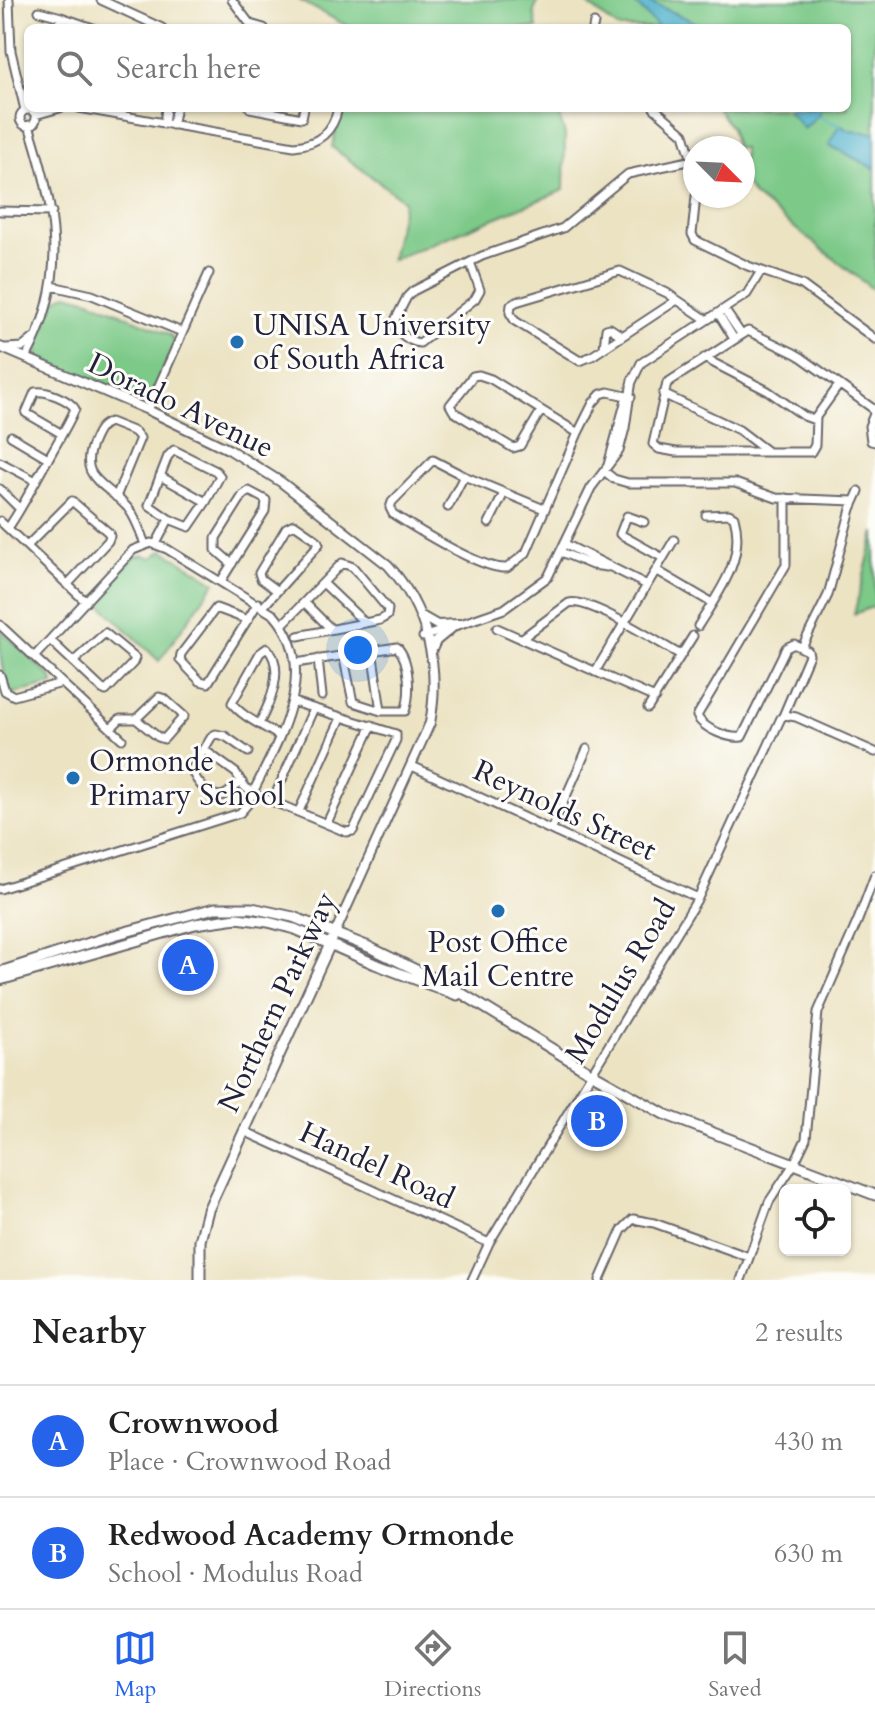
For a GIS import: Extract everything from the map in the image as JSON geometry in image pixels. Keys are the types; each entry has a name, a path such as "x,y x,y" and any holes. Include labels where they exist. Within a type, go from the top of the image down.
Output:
{"main road":[{"path":"1,975 114,935 215,908 252,908 275,912 335,933 429,975 664,1114 875,1195"},
{"path":"1,975 216,919 237,918 274,923 475,1002"},
{"name":"Northern Parkway","path":"200,1280 204,1223 335,933"},
{"path":"313,937 320,966 336,956 356,955"}],"street":[{"path":"9,0 11,51 24,106"},
{"path":"101,0 153,24"},
{"path":"232,0 247,24"},
{"path":"39,11 81,24"},
{"path":"58,24 61,17"},
{"path":"24,112 20,118 29,125"},
{"path":"32,112 35,115"},
{"path":"35,115 46,112"},
{"path":"100,112 299,146 316,142 328,132 336,112"},
{"path":"166,112 168,125"},
{"path":"168,125 174,112"},
{"path":"271,112 302,118 303,112"},
{"path":"659,112 684,136"},
{"path":"29,125 35,120 35,115"},
{"path":"26,358 38,335 52,286 55,246 46,179 29,125"},
{"path":"470,262 480,290 475,299 420,343 412,341 396,328 394,320 410,293 470,262 563,228 628,174 683,162"},
{"path":"694,208 693,239 761,271 802,285 875,339"},
{"path":"0,211 52,212"},
{"path":"677,300 585,360 575,359 513,320 510,313 511,305 618,271 677,300 707,320"},
{"path":"425,636 504,609 548,577 591,488 606,468 637,368 644,360 751,291 761,271"},
{"path":"148,410 209,273"},
{"path":"52,286 92,295 182,332"},
{"path":"721,311 735,338"},
{"path":"604,348 606,329 610,328 622,336"},
{"path":"839,385 815,420 813,451 676,452 656,447 653,441 668,382 750,331 794,353 873,409 868,428 873,442"},
{"path":"2,347 23,347 38,335"},
{"name":"Dorado Avenue","path":"2,347 200,434 257,465 371,551 395,573 420,613 425,636"},
{"path":"704,358 815,420"},
{"path":"541,411 520,446 513,448 454,412 450,405 470,379 478,375 491,379 578,433"},
{"path":"8,528 62,434 74,406 44,392 35,392 26,413 62,434"},
{"path":"544,509 432,460 391,503 390,510 439,542 495,567 507,568 524,556 590,409 601,394 612,392 629,397"},
{"path":"663,394 739,430 768,452"},
{"path":"116,497 140,438 135,432 107,422 97,434 87,461 91,474 116,497 127,507 145,544"},
{"path":"11,436 48,458"},
{"path":"173,450 216,471 220,478 206,502 189,527 169,519 149,505 169,453 173,450"},
{"path":"0,462 36,481"},
{"path":"606,468 614,479 628,483 735,483 768,496 854,501"},
{"path":"160,476 206,502"},
{"path":"448,507 464,476"},
{"path":"0,489 20,509"},
{"path":"221,581 232,564 267,505 265,499 249,491 243,495 215,543 218,552 232,564"},
{"path":"786,498 786,565 698,711 699,722 735,738 742,737 786,648 794,644 802,647 828,595 859,491"},
{"path":"489,523 504,493"},
{"path":"27,546 72,501 108,532 108,541 67,585"},
{"path":"698,626 734,564 735,520 729,514 706,515"},
{"path":"644,522 627,516 620,534 663,558"},
{"path":"156,544 169,519"},
{"path":"0,521 86,602"},
{"path":"248,620 216,608 181,654 180,660 200,681 208,683 248,620 319,544 294,524 286,528 259,572 260,578 276,590"},
{"path":"595,672 674,540"},
{"path":"0,889 233,816 244,809 279,736 296,686 296,663 289,637 282,625 260,605 156,544 145,544 133,550 34,657"},
{"path":"565,544 647,585"},
{"name":"Dorado Avenue","path":"371,551 407,598 425,636"},
{"path":"561,552 592,565 607,567"},
{"path":"282,625 340,564 346,563 353,567 389,611 380,620 298,636"},
{"path":"656,570 712,603"},
{"path":"323,583 364,622"},
{"path":"521,639 576,601 625,623 681,655"},
{"path":"305,603 331,629"},
{"path":"420,613 433,624 456,626"},
{"path":"0,625 122,739"},
{"path":"431,652 436,641 456,626"},
{"path":"497,628 655,698"},
{"path":"50,640 73,662 106,691 135,658 105,633 73,662"},
{"name":"Northern Parkway","path":"335,933 427,735 434,700 431,652 425,636"},
{"name":"Northern Parkway","path":"419,749 429,700 425,636"},
{"path":"648,708 693,636"},
{"path":"296,663 343,654 397,647 402,651 409,691 406,709 401,713 381,711 352,701 343,654"},
{"name":"Modulus Road","path":"472,1280 489,1243 698,898 808,660 808,651 802,647"},
{"path":"259,724 271,697 274,679 273,658 267,648 260,653 232,703 235,708 259,724 279,736"},
{"path":"372,650 381,711"},
{"path":"318,659 322,696"},
{"path":"0,675 5,691 14,696 62,683"},
{"path":"111,728 120,719 136,719 163,739 184,716 159,697 136,719"},
{"path":"203,749 236,773 252,793 346,832 353,831 397,736 392,731 293,702"},
{"path":"273,800 313,710"},
{"path":"783,716 802,720 875,752"},
{"path":"299,811 341,718"},
{"path":"327,823 372,725"},
{"path":"242,782 225,795 211,794 192,772 212,736 219,734 248,752"},
{"path":"551,830 587,749"},
{"name":"Reynolds Street","path":"412,766 698,898"},
{"path":"741,1280 769,1202 794,1164 808,1133 818,1012 875,875"},
{"name":"Handel Road","path":"244,1131 489,1243"},
{"path":"600,1280 622,1230 628,1222 637,1219 749,1257"}],"green space":[{"path":"299,0 538,0 534,11 536,24 344,24"},
{"path":"582,0 875,0 875,291 755,197 755,136 733,136 720,112 851,112 851,24 613,24"},
{"path":"340,112 557,112 565,134 564,190 391,260 404,201 332,147"},
{"path":"67,294 90,300 169,334 175,341 150,402 139,403 38,358 37,348 55,301"},
{"path":"875,532 875,606 854,614"},
{"path":"163,550 215,582 159,661 95,599 135,557 143,555 152,558"},
{"path":"0,630 52,678 53,684 13,694 3,672"}],"water":[{"path":"632,0 648,1 699,24 655,24"},
{"path":"789,112 820,112 820,113 804,129"},
{"path":"839,125 850,131 875,133 875,169 829,145"}],"waterway":[{"path":"817,116 841,126"}],"place":[{"name":"UNISA University of South Africa","path":"237,342"},
{"name":"Ormonde Primary School","path":"73,778"},
{"name":"Post Office Mail Centre","path":"498,911"},
{"name":"Crownwood","path":"188,965"},
{"name":"Redwood Academy Ormonde","path":"597,1121"}]}
